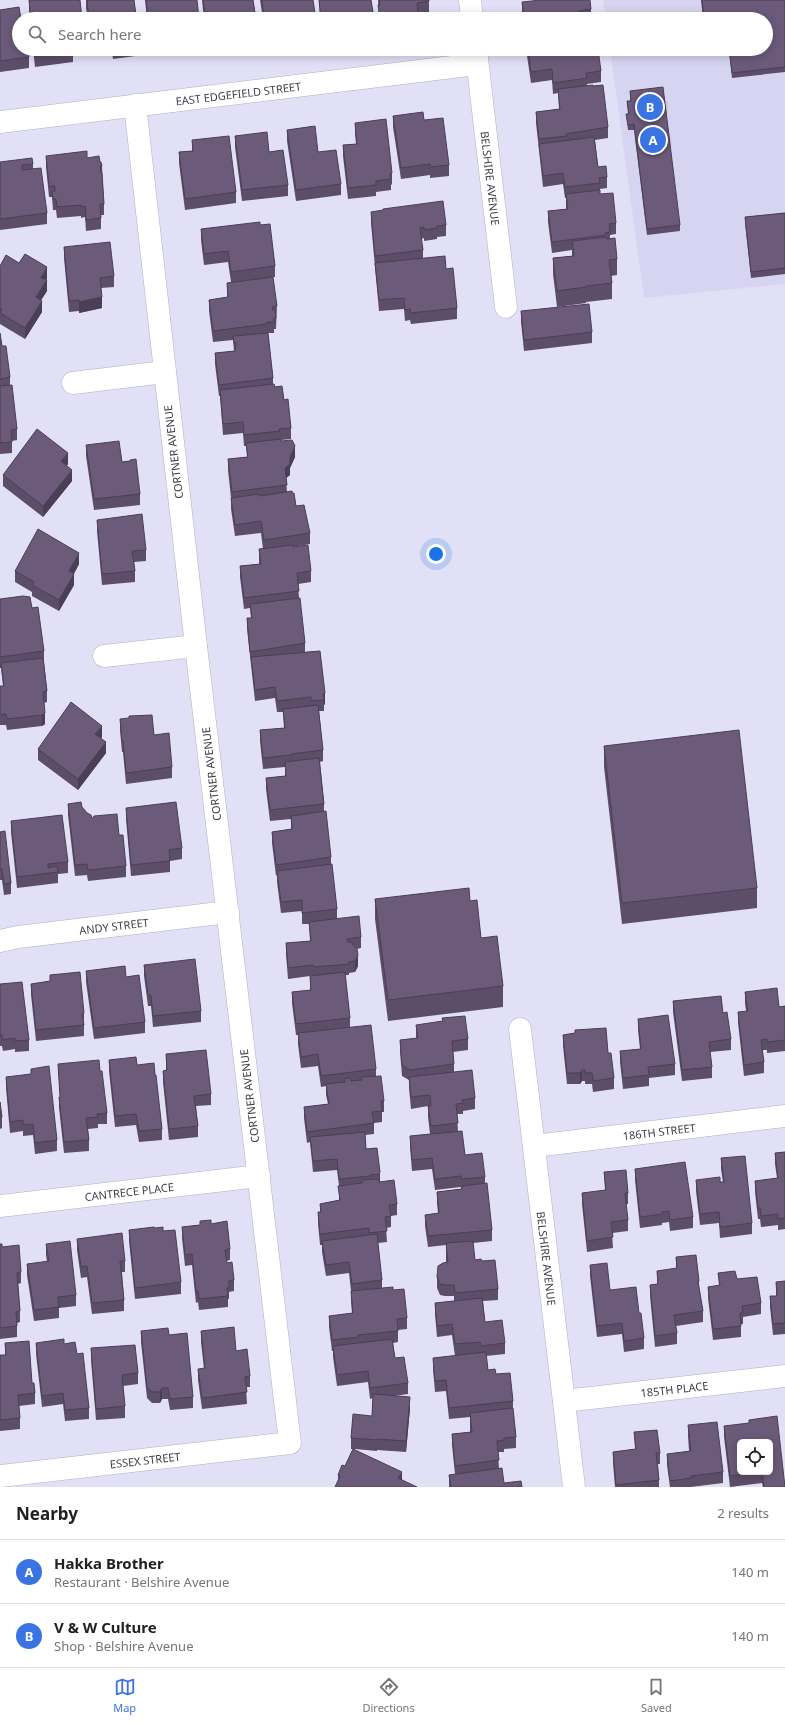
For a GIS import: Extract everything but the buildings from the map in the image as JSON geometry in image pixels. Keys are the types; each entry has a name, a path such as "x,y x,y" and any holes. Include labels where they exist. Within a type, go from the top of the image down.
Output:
{"street":[{"path":"470,0 471,12"},
{"name":"EAST EDGEFIELD STREET","path":"0,122 135,105 476,57"},
{"name":"BELSHIRE AVENUE","path":"476,57 506,308"},
{"name":"CORTNER AVENUE","path":"135,105 164,372 290,1443"},
{"path":"73,383 164,372"},
{"path":"104,656 196,646"},
{"name":"ANDY STREET","path":"0,941 18,937 228,912"},
{"name":"BELSHIRE AVENUE","path":"520,1029 574,1487"},
{"name":"186TH STREET","path":"534,1146 785,1116"},
{"name":"CANTRECE PLACE","path":"0,1206 259,1176"},
{"name":"185TH PLACE","path":"564,1401 785,1376"},
{"name":"ESSEX STREET","path":"0,1476 290,1443"}],"shaded area":[{"path":"603,0 785,0 785,284 644,298 611,56 773,56 773,12 605,12"}],"place":[{"name":"V & W Culture","path":"650,107"},
{"name":"Hakka Brother","path":"653,140"}]}
